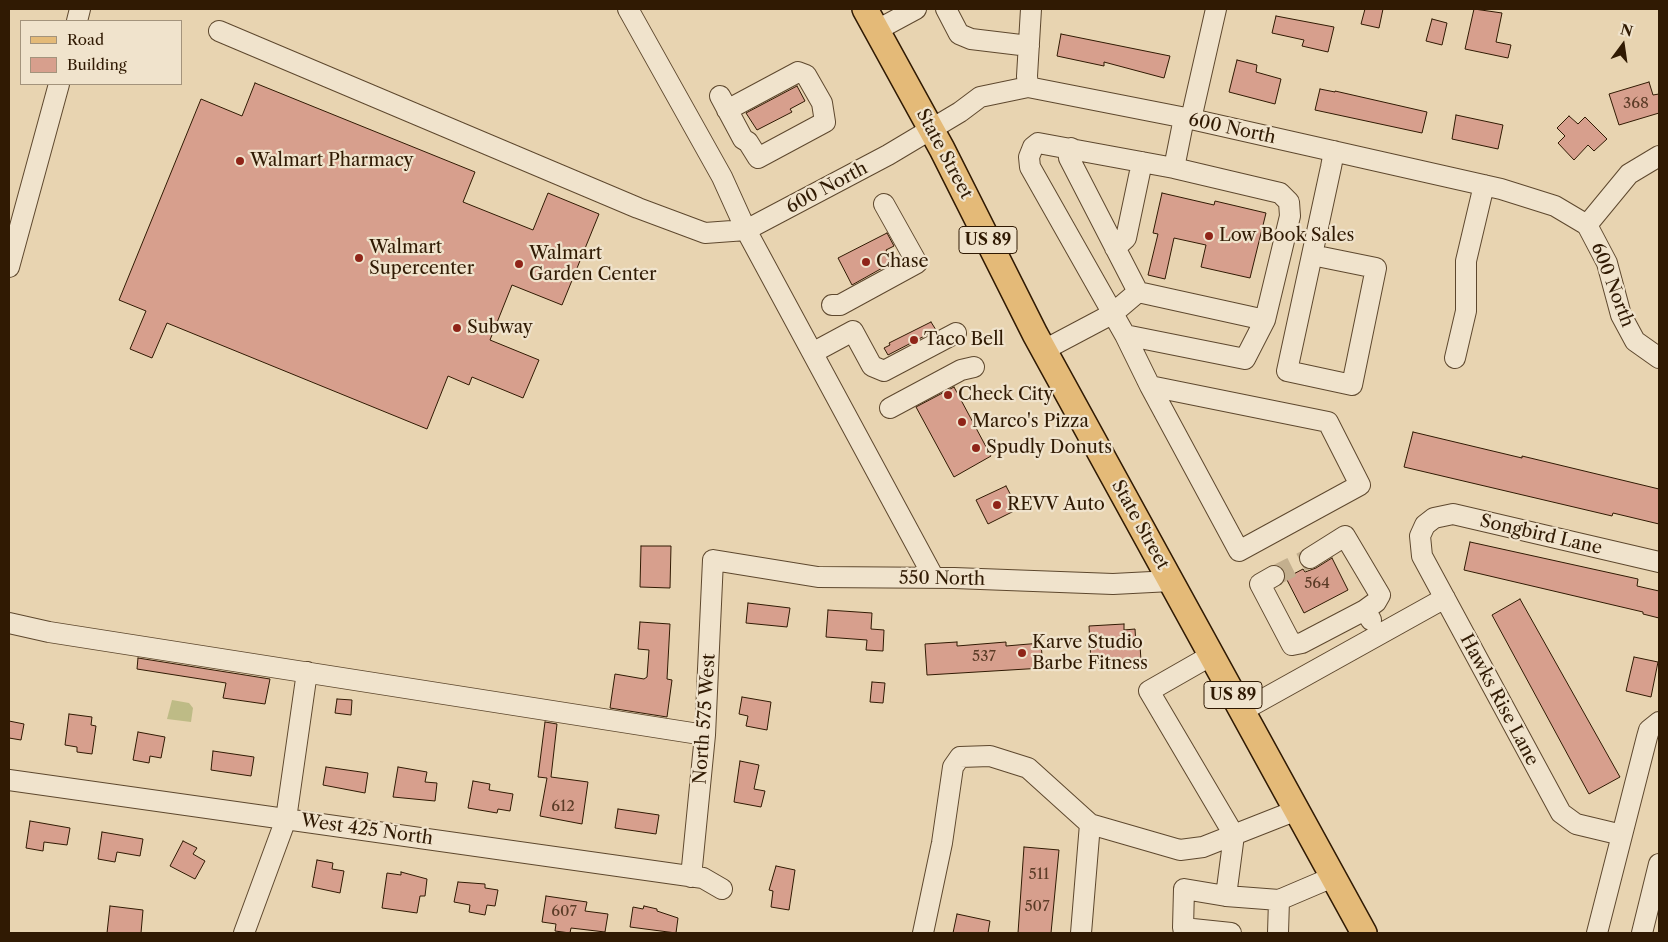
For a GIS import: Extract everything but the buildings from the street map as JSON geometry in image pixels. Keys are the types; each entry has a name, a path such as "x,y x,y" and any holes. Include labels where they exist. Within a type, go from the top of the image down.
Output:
{"main road":[{"name":"State Street","path":"865,9 931,130 1044,350 1364,933"}],"street":[{"path":"628,9 722,177 746,230 814,352 934,578"},
{"path":"877,30 916,9"},
{"path":"946,9 959,34 972,40 1029,46"},
{"path":"1028,87 1031,9"},
{"path":"1174,168 1216,9"},
{"path":"219,31 638,208 706,233 746,230"},
{"path":"798,72 806,75 822,103 825,122 758,158 748,142 743,139 724,103 798,72"},
{"path":"9,267 59,85"},
{"name":"600 North","path":"746,230 888,155 931,130 980,97 1028,87 1334,151 1484,185 1555,206 1586,225 1607,262 1621,315 1635,341 1659,358"},
{"path":"1125,335 1245,359 1265,320 1290,216 1289,202 1280,193 1174,168 1038,143 1033,147 1029,157 1030,167 1125,335 1150,386 1239,551 1360,485 1328,422 1150,386"},
{"path":"1071,148 1069,158 1138,292 1265,320"},
{"path":"1312,255 1376,268 1352,385 1287,371 1334,151"},
{"path":"1586,225 1629,174 1659,156"},
{"path":"1115,248 1126,238 1142,162"},
{"path":"1454,358 1466,311 1466,260 1484,185"},
{"path":"832,305 840,305 917,263 884,204"},
{"path":"1044,350 1112,314 1138,292"},
{"path":"814,352 848,333 869,379 879,384 886,383 959,339"},
{"path":"890,408 961,370 974,367"},
{"name":"Songbird Lane","path":"1425,525 1439,516 1453,514 1659,562"},
{"name":"Hawks Rise Lane","path":"1425,525 1420,536 1420,548 1444,598 1561,814 1570,822 1622,835"},
{"path":"1267,580 1292,645 1302,643 1365,610 1376,602 1380,595 1345,536 1310,558"},
{"name":"550 North","path":"714,560 818,578 934,578 1113,584 1171,581"},
{"name":"North 575 West","path":"691,877 705,735 714,560"},
{"path":"1242,710 1444,598"},
{"path":"1365,610 1381,634"},
{"path":"9,623 49,632 705,735"},
{"path":"1212,655 1149,692 1234,835 1226,896"},
{"path":"244,933 286,819 307,672"},
{"path":"1597,933 1646,737 1650,730 1659,722"},
{"path":"923,933 942,843 953,767 960,758 990,756 1028,768 1090,824 1180,850 1203,847 1296,810"},
{"name":"West 425 North","path":"9,780 703,878 722,889"},
{"path":"1082,933 1090,824"},
{"path":"1642,933 1659,864"},
{"path":"1231,933 1183,928 1184,889 1226,896 1279,900 1333,877"},
{"path":"1278,933 1279,900"}],"shaded area":[{"path":"172,700 189,703 193,708 191,722 167,719"}],"tunnel":[{"path":"1274,576 1310,558"}],"place":[{"name":"Walmart Pharmacy","path":"240,161"},
{"name":"Low Book Sales","path":"1209,236"},
{"name":"Walmart Supercenter","path":"359,258"},
{"name":"Chase","path":"866,262"},
{"name":"Walmart Garden Center","path":"519,264"},
{"name":"Subway","path":"457,328"},
{"name":"Taco Bell","path":"914,340"},
{"name":"Check City","path":"948,395"},
{"name":"Marco's Pizza","path":"962,422"},
{"name":"Spudly Donuts","path":"976,448"},
{"name":"REVV Auto","path":"997,505"},
{"name":"Karve Studio Barbe Fitness","path":"1022,653"}]}
